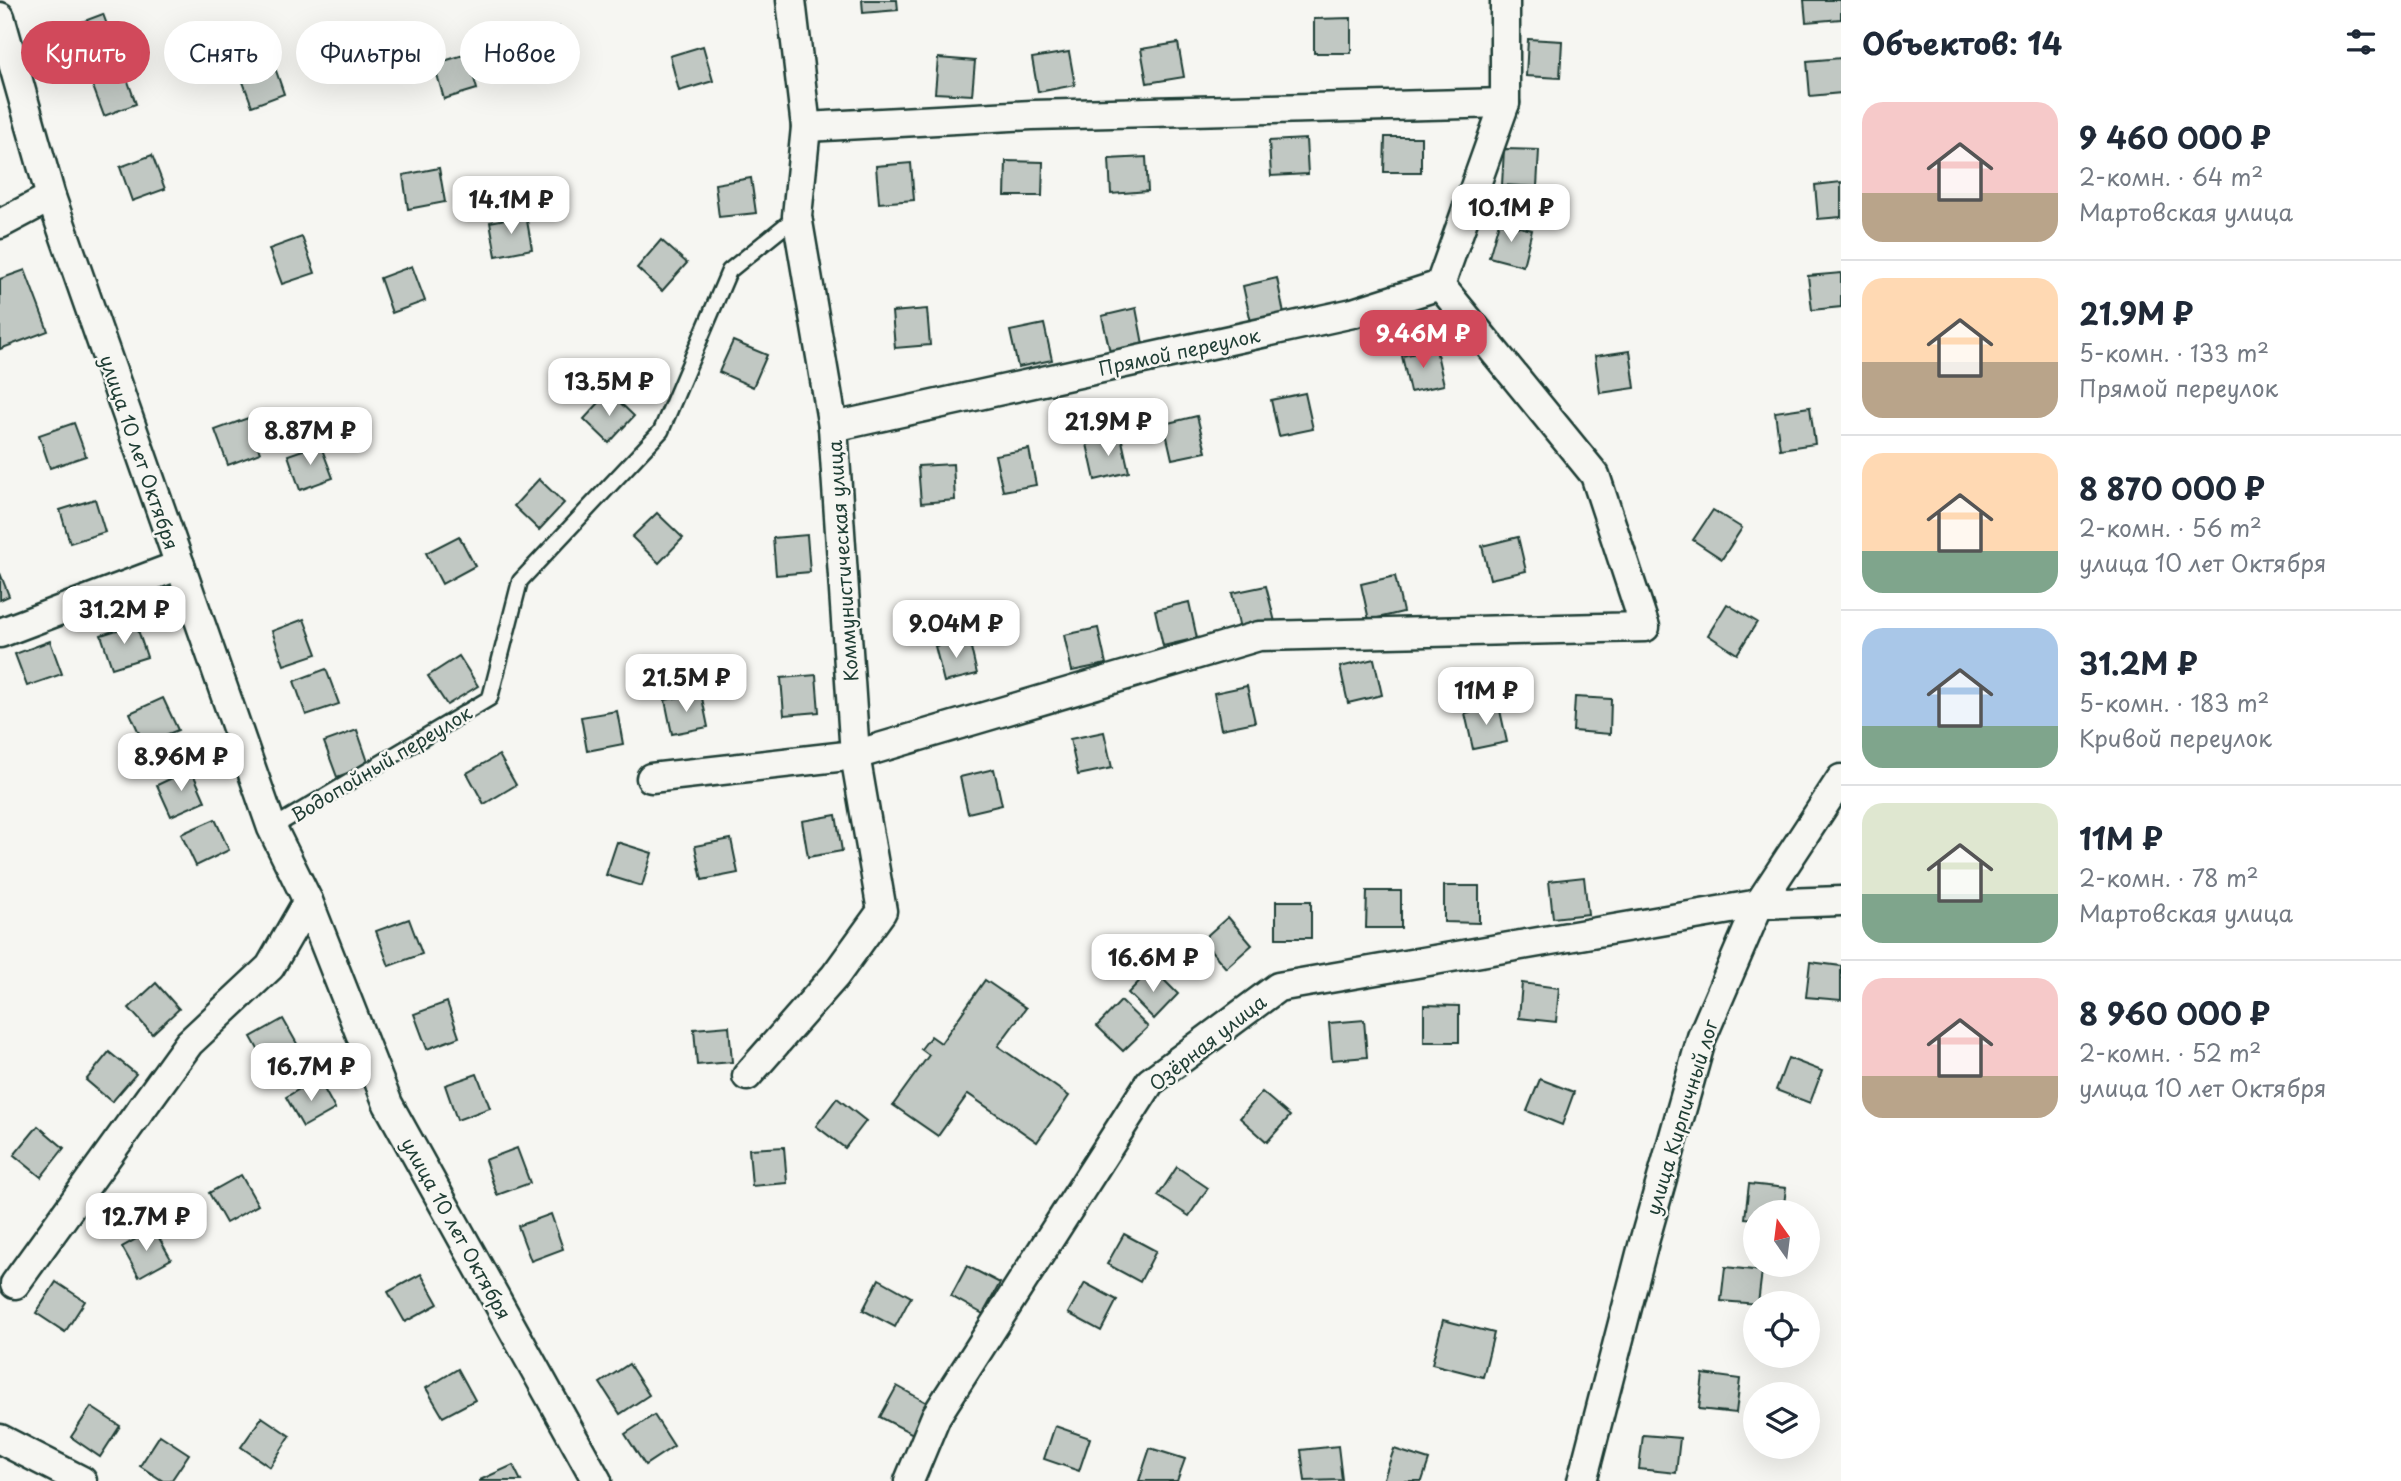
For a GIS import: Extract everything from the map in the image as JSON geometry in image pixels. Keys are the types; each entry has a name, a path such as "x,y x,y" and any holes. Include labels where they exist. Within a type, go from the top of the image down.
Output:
{"street":[{"name":"Коммунистическая улица","path":"747,1076 835,976 882,911 855,755 834,427 797,216 806,127 791,0"},
{"path":"651,778 855,755 1259,636 1645,627 1595,475 1440,285 1505,103 1505,0"},
{"name":"улица 10 лет Октября","path":"0,17 51,197 272,828 308,901 388,1104 597,1481"},
{"path":"806,127 1032,115 1505,103"},
{"path":"0,223 51,197"},
{"name":"Прямой переулок","path":"834,427 1353,313 1440,285"},
{"path":"0,633 180,565"},
{"name":"улица Кирпичный лог","path":"1582,1481 1644,1242 1702,1037 1759,904 1841,779"},
{"path":"15,1284 189,1043 270,967 308,901"},
{"name":"Озёрная улица","path":"909,1481 936,1416 1150,1083 1278,987 1759,904 1841,901"},
{"path":"0,1439 82,1481"}],"lane":[{"name":"Водопойный переулок","path":"272,828 490,698 520,581 661,431 729,271 797,216"}],"building":[{"path":"862,0 897,0 898,10 863,13"},
{"path":"1804,0 1841,0 1841,19 1806,22"},
{"path":"103,14 106,21 84,21"},
{"path":"1351,18 1351,53 1314,53 1314,19"},
{"path":"1528,39 1562,41 1560,78 1526,76"},
{"path":"1178,43 1184,77 1147,83 1141,49"},
{"path":"703,46 713,81 679,91 670,56"},
{"path":"1069,52 1075,85 1038,92 1032,58"},
{"path":"460,56 460,84 476,84 477,89 444,99 440,84 446,84 446,60"},
{"path":"938,58 975,61 972,95 935,93"},
{"path":"1841,58 1841,93 1810,96 1807,61"},
{"path":"92,84 129,84 136,104 104,116"},
{"path":"244,84 281,84 284,94 252,106"},
{"path":"1385,137 1421,137 1421,172 1384,172"},
{"path":"1306,139 1308,174 1271,176 1269,141"},
{"path":"1504,149 1539,150 1537,187 1502,185"},
{"path":"152,155 165,189 132,201 120,167"},
{"path":"1146,157 1148,191 1111,194 1109,159"},
{"path":"1006,161 1043,162 1042,196 1005,196"},
{"path":"911,163 914,200 879,203 876,166"},
{"path":"439,168 445,202 408,209 403,175"},
{"path":"751,178 756,213 719,217 715,184"},
{"path":"1841,182 1841,217 1818,219 1815,185"},
{"path":"526,215 532,249 496,256 490,222"},
{"path":"1499,222 1532,230 1523,266 1489,257"},
{"path":"302,237 315,273 282,284 269,249"},
{"path":"661,240 687,263 662,291 637,268"},
{"path":"412,266 425,301 392,313 380,278"},
{"path":"25,270 48,331 0,349 0,279"},
{"path":"1841,273 1841,307 1812,310 1808,276"},
{"path":"1277,278 1284,314 1251,322 1243,286"},
{"path":"1136,308 1143,344 1110,352 1102,316"},
{"path":"927,309 930,345 895,348 892,312"},
{"path":"1044,324 1052,360 1018,367 1010,331"},
{"path":"733,341 767,355 753,387 719,372"},
{"path":"1436,349 1444,385 1410,392 1402,356"},
{"path":"1630,351 1635,388 1600,393 1595,356"},
{"path":"609,392 634,416 609,443 584,419"},
{"path":"1305,393 1313,429 1279,436 1271,400"},
{"path":"1810,407 1815,444 1780,449 1775,412"},
{"path":"1197,416 1206,452 1172,459 1164,424"},
{"path":"248,418 260,453 228,465 215,430"},
{"path":"74,423 86,456 50,468 39,435"},
{"path":"1121,436 1129,472 1095,480 1087,444"},
{"path":"320,444 333,478 300,490 288,455"},
{"path":"1029,449 1036,485 1003,491 995,455"},
{"path":"953,464 955,500 921,503 918,466"},
{"path":"539,479 564,503 539,530 514,506"},
{"path":"95,499 105,532 70,543 60,510"},
{"path":"1713,510 1742,528 1722,559 1693,540"},
{"path":"657,513 683,538 659,563 632,537"},
{"path":"807,535 810,572 776,575 773,538"},
{"path":"459,536 475,566 442,584 426,553"},
{"path":"1518,537 1526,571 1490,579 1482,546"},
{"path":"0,573 9,596 0,600"},
{"path":"1395,576 1403,612 1369,620 1361,584"},
{"path":"1266,586 1275,622 1240,629 1232,593"},
{"path":"1189,602 1197,638 1163,646 1155,610"},
{"path":"1727,604 1757,622 1737,654 1708,635"},
{"path":"304,619 317,654 284,665 272,631"},
{"path":"136,624 147,657 112,668 101,635"},
{"path":"1098,628 1106,664 1072,671 1064,635"},
{"path":"969,639 977,674 944,682 935,646"},
{"path":"50,641 62,674 27,686 15,654"},
{"path":"459,656 478,686 447,705 428,676"},
{"path":"1374,659 1382,695 1348,703 1340,667"},
{"path":"326,669 339,704 306,715 294,681"},
{"path":"816,675 819,712 784,715 781,678"},
{"path":"1247,686 1255,722 1221,729 1214,693"},
{"path":"701,693 708,727 672,734 665,700"},
{"path":"1575,697 1611,699 1610,734 1573,731"},
{"path":"163,698 178,730 144,744 130,713"},
{"path":"1499,706 1507,742 1473,749 1465,713"},
{"path":"617,711 623,744 587,751 581,717"},
{"path":"357,730 369,765 337,777 324,742"},
{"path":"1104,732 1112,768 1078,775 1070,739"},
{"path":"499,755 516,785 484,804 467,773"},
{"path":"191,769 205,801 171,816 157,785"},
{"path":"994,769 1002,805 968,813 960,777"},
{"path":"836,815 842,851 808,857 802,821"},
{"path":"215,819 229,850 196,866 181,834"},
{"path":"731,839 738,873 702,880 695,846"},
{"path":"617,842 652,853 642,886 606,875"},
{"path":"1584,877 1588,914 1553,918 1549,881"},
{"path":"1444,886 1479,886 1479,923 1444,922"},
{"path":"1367,891 1401,891 1401,928 1366,928"},
{"path":"1276,901 1311,901 1311,938 1276,938"},
{"path":"1228,917 1252,945 1226,968 1202,940"},
{"path":"409,919 422,954 389,966 376,931"},
{"path":"1810,962 1841,966 1841,1000 1806,997"},
{"path":"1152,968 1178,994 1154,1019 1128,993"},
{"path":"985,980 1026,1008 998,1046 1069,1096 1037,1142 968,1094 938,1136 893,1105 929,1055 921,1049 931,1036 941,1043"},
{"path":"156,983 179,1009 152,1034 129,1008"},
{"path":"1522,983 1559,988 1556,1022 1519,1018"},
{"path":"1121,1001 1148,1027 1123,1051 1097,1026"},
{"path":"447,1002 459,1037 427,1049 414,1014"},
{"path":"1424,1005 1459,1006 1459,1042 1424,1042"},
{"path":"283,1019 300,1049 268,1067 251,1037"},
{"path":"1364,1020 1367,1057 1332,1060 1329,1023"},
{"path":"729,1026 732,1062 697,1065 694,1029"},
{"path":"109,1052 136,1074 112,1102 86,1080"},
{"path":"1788,1058 1822,1071 1810,1103 1776,1090"},
{"path":"477,1074 490,1108 457,1120 445,1085"},
{"path":"318,1078 335,1109 303,1127 286,1097"},
{"path":"1540,1079 1574,1092 1562,1125 1527,1111"},
{"path":"1262,1092 1290,1116 1267,1142 1240,1118"},
{"path":"837,1098 866,1121 845,1148 816,1126"},
{"path":"38,1126 64,1148 41,1177 14,1155"},
{"path":"784,1147 787,1183 752,1186 749,1149"},
{"path":"517,1148 530,1183 497,1195 485,1160"},
{"path":"1177,1167 1208,1188 1189,1216 1158,1196"},
{"path":"241,1175 258,1205 226,1223 209,1193"},
{"path":"1749,1184 1786,1188 1785,1200 1747,1200"},
{"path":"551,1214 563,1249 531,1261 518,1226"},
{"path":"154,1229 171,1259 139,1277 122,1247"},
{"path":"1124,1234 1156,1251 1140,1282 1107,1264"},
{"path":"967,1266 1000,1283 983,1314 951,1296"},
{"path":"1725,1267 1743,1269 1743,1278 1761,1278 1760,1291 1743,1291 1743,1303 1721,1301"},
{"path":"421,1274 438,1304 405,1322 388,1292"},
{"path":"879,1279 911,1297 895,1327 863,1310"},
{"path":"56,1282 85,1301 65,1332 36,1313"},
{"path":"1085,1283 1117,1300 1101,1331 1068,1313"},
{"path":"1443,1320 1494,1333 1483,1377 1432,1364"},
{"path":"629,1364 649,1395 620,1414 600,1383"},
{"path":"458,1369 475,1400 443,1417 426,1388"},
{"path":"1703,1374 1740,1379 1736,1413 1699,1409"},
{"path":"897,1386 929,1404 913,1434 880,1417"},
{"path":"91,1407 120,1426 100,1457 71,1437"},
{"path":"654,1415 674,1446 645,1465 625,1434"},
{"path":"262,1417 290,1436 270,1467 241,1447"},
{"path":"1055,1426 1090,1438 1079,1471 1044,1459"},
{"path":"160,1435 189,1454 171,1481 163,1481 140,1466"},
{"path":"1643,1435 1680,1438 1676,1473 1639,1469"},
{"path":"1338,1446 1342,1480 1305,1481 1301,1450"},
{"path":"1150,1448 1185,1459 1177,1481 1139,1481"},
{"path":"1394,1449 1429,1460 1422,1481 1383,1481"},
{"path":"513,1465 521,1481 480,1481 480,1480"}]}
